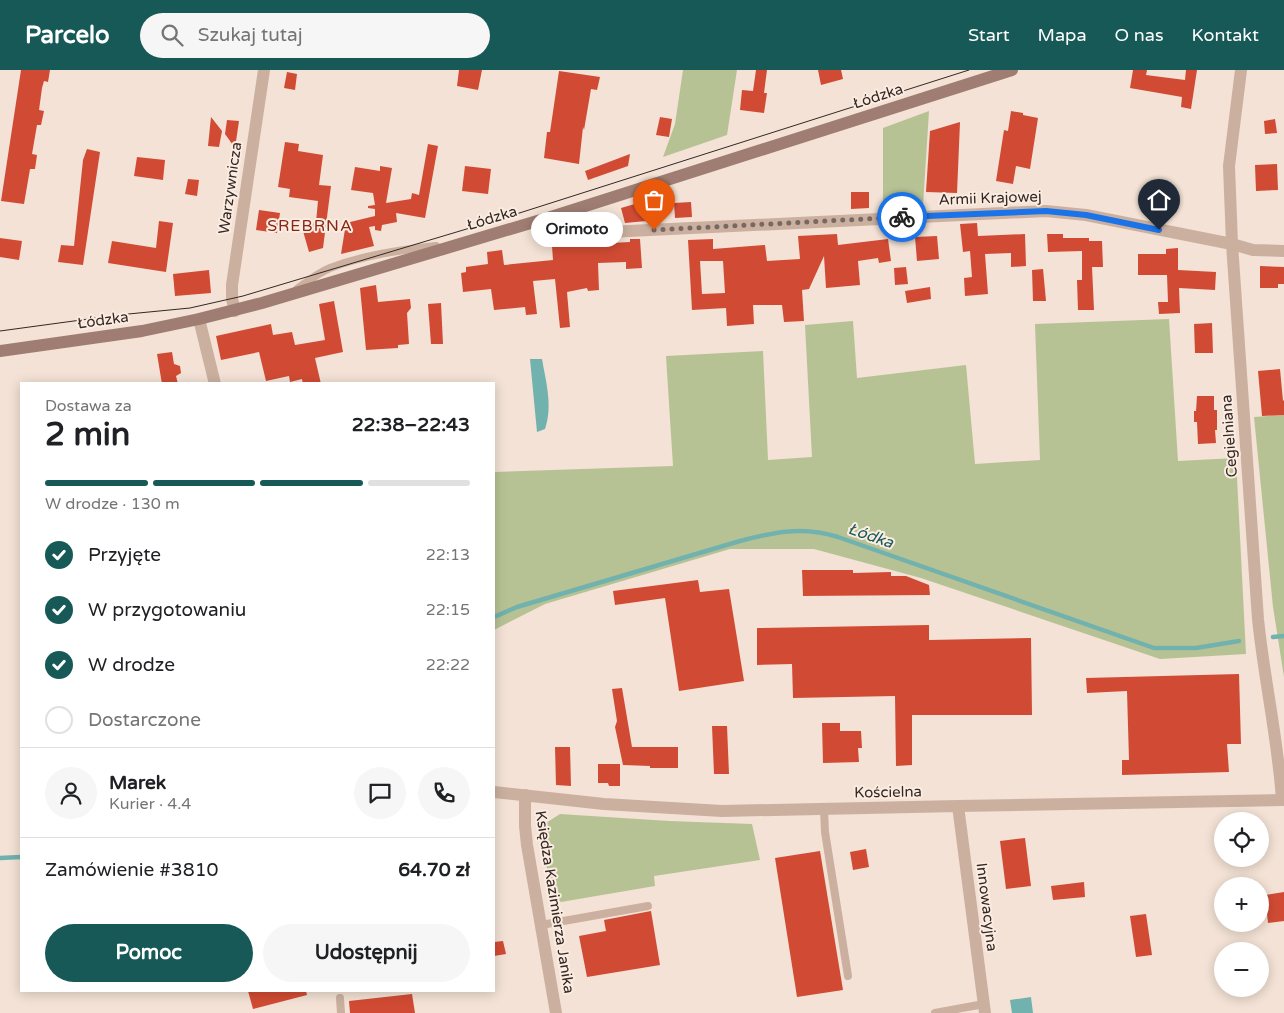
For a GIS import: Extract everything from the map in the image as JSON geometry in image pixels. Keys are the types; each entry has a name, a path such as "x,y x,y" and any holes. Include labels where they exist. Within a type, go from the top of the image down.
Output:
{"main road":[{"name":"Łódzka","path":"0,350 134,332 235,311 554,216 1012,70"}],"street":[{"name":"Warzywnicza","path":"235,311 232,299 232,285 264,70"},
{"name":"Cegielniana","path":"1241,70 1229,166 1232,244 1262,665 1283,800"},
{"name":"Armii Krajowej","path":"554,216 558,227 567,234 1046,211 1086,215 1232,244 1253,250 1284,251"},
{"path":"199,319 215,382"},
{"name":"Kościelna","path":"495,792 604,804 722,811 1283,800"},
{"name":"Księdza Kazimierza Janika","path":"525,795 525,826 556,1013"},
{"name":"Innowacyjna","path":"958,806 984,1009"}],"lane":[{"path":"824,809 825,832 848,976"},
{"path":"541,924 648,906"},
{"path":"340,998 341,1013"},
{"path":"935,1013 984,1009"}],"green space":[{"path":"683,70 737,70 727,135 663,157 675,124"},
{"path":"929,111 923,206 883,209 883,128"},
{"path":"1169,319 1178,461 1236,458 1246,654 1160,659 921,578 814,549 730,549 545,604 495,629 495,472 673,466 666,356 763,351 768,460 812,457 805,325 853,321 857,378 966,365 975,464 1040,460 1035,324"},
{"path":"1284,415 1284,677 1273,607 1254,417"},
{"path":"560,814 752,824 760,860 654,876 655,886 561,902 551,894 543,843 546,823"}],"water":[{"path":"530,359 542,359 549,403 545,429 537,432"},
{"path":"1031,997 1033,1013 1012,1013 1010,1000"}],"building":[{"path":"21,70 50,70 48,82 44,81 42,88 39,110 44,111 41,125 37,125 32,154 37,155 35,169 30,169 24,204 1,201"},
{"path":"459,70 482,70 478,90 457,86"},
{"path":"756,70 767,70 764,93 767,93 764,113 740,110 742,90 753,91"},
{"path":"818,70 841,70 843,79 821,85"},
{"path":"1133,70 1147,70 1146,75 1185,80 1186,70 1197,70 1191,109 1181,107 1182,97 1130,88"},
{"path":"559,71 600,77 597,90 591,89 584,130 583,127 579,164 544,158"},
{"path":"287,72 297,74 295,90 284,88"},
{"path":"1011,111 1038,118 1030,169 1016,166 1013,184 996,181 1004,130 1008,131"},
{"path":"211,117 222,131 219,147 208,146"},
{"path":"660,117 672,119 669,137 656,135"},
{"path":"1275,119 1277,133 1265,134 1264,121"},
{"path":"227,120 239,121 235,148 225,134"},
{"path":"960,122 957,193 926,192 930,131"},
{"path":"285,142 299,144 298,151 323,155 319,185 331,186 323,248 309,252 303,231 308,230 307,224 316,222 318,201 289,197 290,189 278,187"},
{"path":"428,144 438,146 425,218 396,213 397,222 382,225 381,231 375,230 375,226 369,227 374,246 341,254 346,223 375,216 375,209 368,208 368,206 375,205 373,193 351,190 355,167 380,171 380,166 392,168 386,203 411,199 412,193 419,195"},
{"path":"87,149 100,152 83,265 58,262 61,245 74,246 83,160"},
{"path":"630,154 628,166 588,180 585,171"},
{"path":"137,157 165,160 163,180 134,176"},
{"path":"1277,164 1278,190 1256,191 1255,165"},
{"path":"465,166 491,169 488,194 462,191"},
{"path":"188,179 199,180 197,196 185,194"},
{"path":"851,192 869,192 869,208 851,209"},
{"path":"652,199 657,220 625,223 621,208"},
{"path":"691,202 692,217 675,218 674,203"},
{"path":"259,210 280,213 277,233 256,230"},
{"path":"159,221 173,223 166,272 108,263 112,241 156,248"},
{"path":"977,223 978,236 1025,234 1026,266 1011,267 1011,253 985,254 988,294 965,296 964,278 972,277 970,251 963,252 960,224"},
{"path":"837,234 838,245 888,239 891,261 879,263 878,258 858,261 860,285 826,288 824,256 809,289 802,290 804,321 784,322 782,305 753,305 754,324 727,326 726,308 692,310 688,240 713,239 713,249 765,245 767,261 800,259 798,236","holes":["700,261 723,261 725,293 702,294"]},
{"path":"1047,234 1063,234 1063,238 1089,238 1089,241 1102,241 1103,267 1092,267 1094,310 1078,310 1077,280 1082,280 1082,251 1048,252"},
{"path":"937,236 939,259 917,261 915,237"},
{"path":"0,238 22,241 19,260 0,257"},
{"path":"630,239 640,239 642,268 626,269 626,262 598,263 599,290 588,291 587,288 567,292 570,327 560,328 555,279 533,281 537,314 526,315 525,307 494,310 491,289 463,292 461,273 466,272 466,267 488,264 487,252 502,250 504,265 553,260 552,246 630,242"},
{"path":"1178,248 1178,270 1216,272 1215,290 1179,288 1180,313 1159,314 1158,302 1168,302 1167,275 1138,275 1138,254 1166,254 1166,249"},
{"path":"1260,266 1284,267 1284,284 1278,284 1278,288 1260,288"},
{"path":"906,267 908,284 895,285 894,268"},
{"path":"1043,269 1046,301 1033,301 1032,270"},
{"path":"209,270 211,293 175,296 173,274"},
{"path":"376,285 378,302 410,299 411,308 407,313 409,344 398,345 398,348 366,350 360,288"},
{"path":"930,287 931,299 907,303 905,291"},
{"path":"334,301 343,352 315,358 321,382 303,382 302,379 290,382 289,376 266,381 259,352 221,360 216,336 271,324 273,335 292,332 295,345 325,340 319,304"},
{"path":"441,303 443,344 431,344 428,304"},
{"path":"1212,323 1213,353 1195,353 1194,324"},
{"path":"172,352 174,364 180,366 181,373 176,376 178,382 162,382 157,354"},
{"path":"1280,369 1284,415 1262,416 1258,371"},
{"path":"1197,396 1214,396 1214,410 1217,410 1216,443 1198,444 1197,422 1194,422"},
{"path":"802,570 853,570 853,573 891,572 891,576 906,576 929,585 930,595 803,596"},
{"path":"698,580 700,592 729,589 744,681 679,691 665,598 615,605 613,591"},
{"path":"929,625 929,640 1031,638 1032,715 912,715 912,765 896,766 895,696 793,698 792,664 757,665 757,628"},
{"path":"1239,674 1241,744 1227,744 1229,772 1122,775 1122,760 1129,760 1127,691 1087,693 1086,678"},
{"path":"622,688 632,747 678,747 678,768 650,768 650,766 623,765 615,727 617,721 612,689"},
{"path":"822,723 840,723 840,731 861,731 862,748 858,748 859,762 823,763"},
{"path":"712,726 727,726 729,774 714,774"},
{"path":"555,747 570,747 571,786 556,785"},
{"path":"598,764 620,764 620,786 598,783"},
{"path":"1025,838 1031,886 1006,889 1000,841"},
{"path":"866,849 869,867 853,870 850,852"},
{"path":"820,851 843,990 797,997 775,858"},
{"path":"1084,882 1085,897 1053,900 1051,886"},
{"path":"1284,892 1284,921 1269,923 1269,894"},
{"path":"651,911 660,965 587,977 579,936 606,931 604,920"},
{"path":"1146,914 1152,955 1136,957 1130,916"},
{"path":"503,941 506,954 495,956 495,942"},
{"path":"248,992 306,992 307,995 253,1009"},
{"path":"412,994 415,1013 350,1013 349,1001"}],"waterway":[{"name":"Łódka","path":"495,617 517,607 740,541 777,533 801,531 838,537 1154,648 1196,648 1239,641"},
{"name":"Łódka","path":"1273,637 1284,636"},
{"name":"Łódka","path":"0,858 20,857"}],"tram line":[{"path":"0,331 118,315 190,308 243,296 510,216 969,70"}],"way so far":[{"path":"654,230 902,217"}],"place":[{"name":"Orimoto","path":"654,230"}],"district":[{"name":"SREBRNA","path":"310,225"}],"route":[{"path":"902,217 1046,211 1086,215 1159,230"}]}
